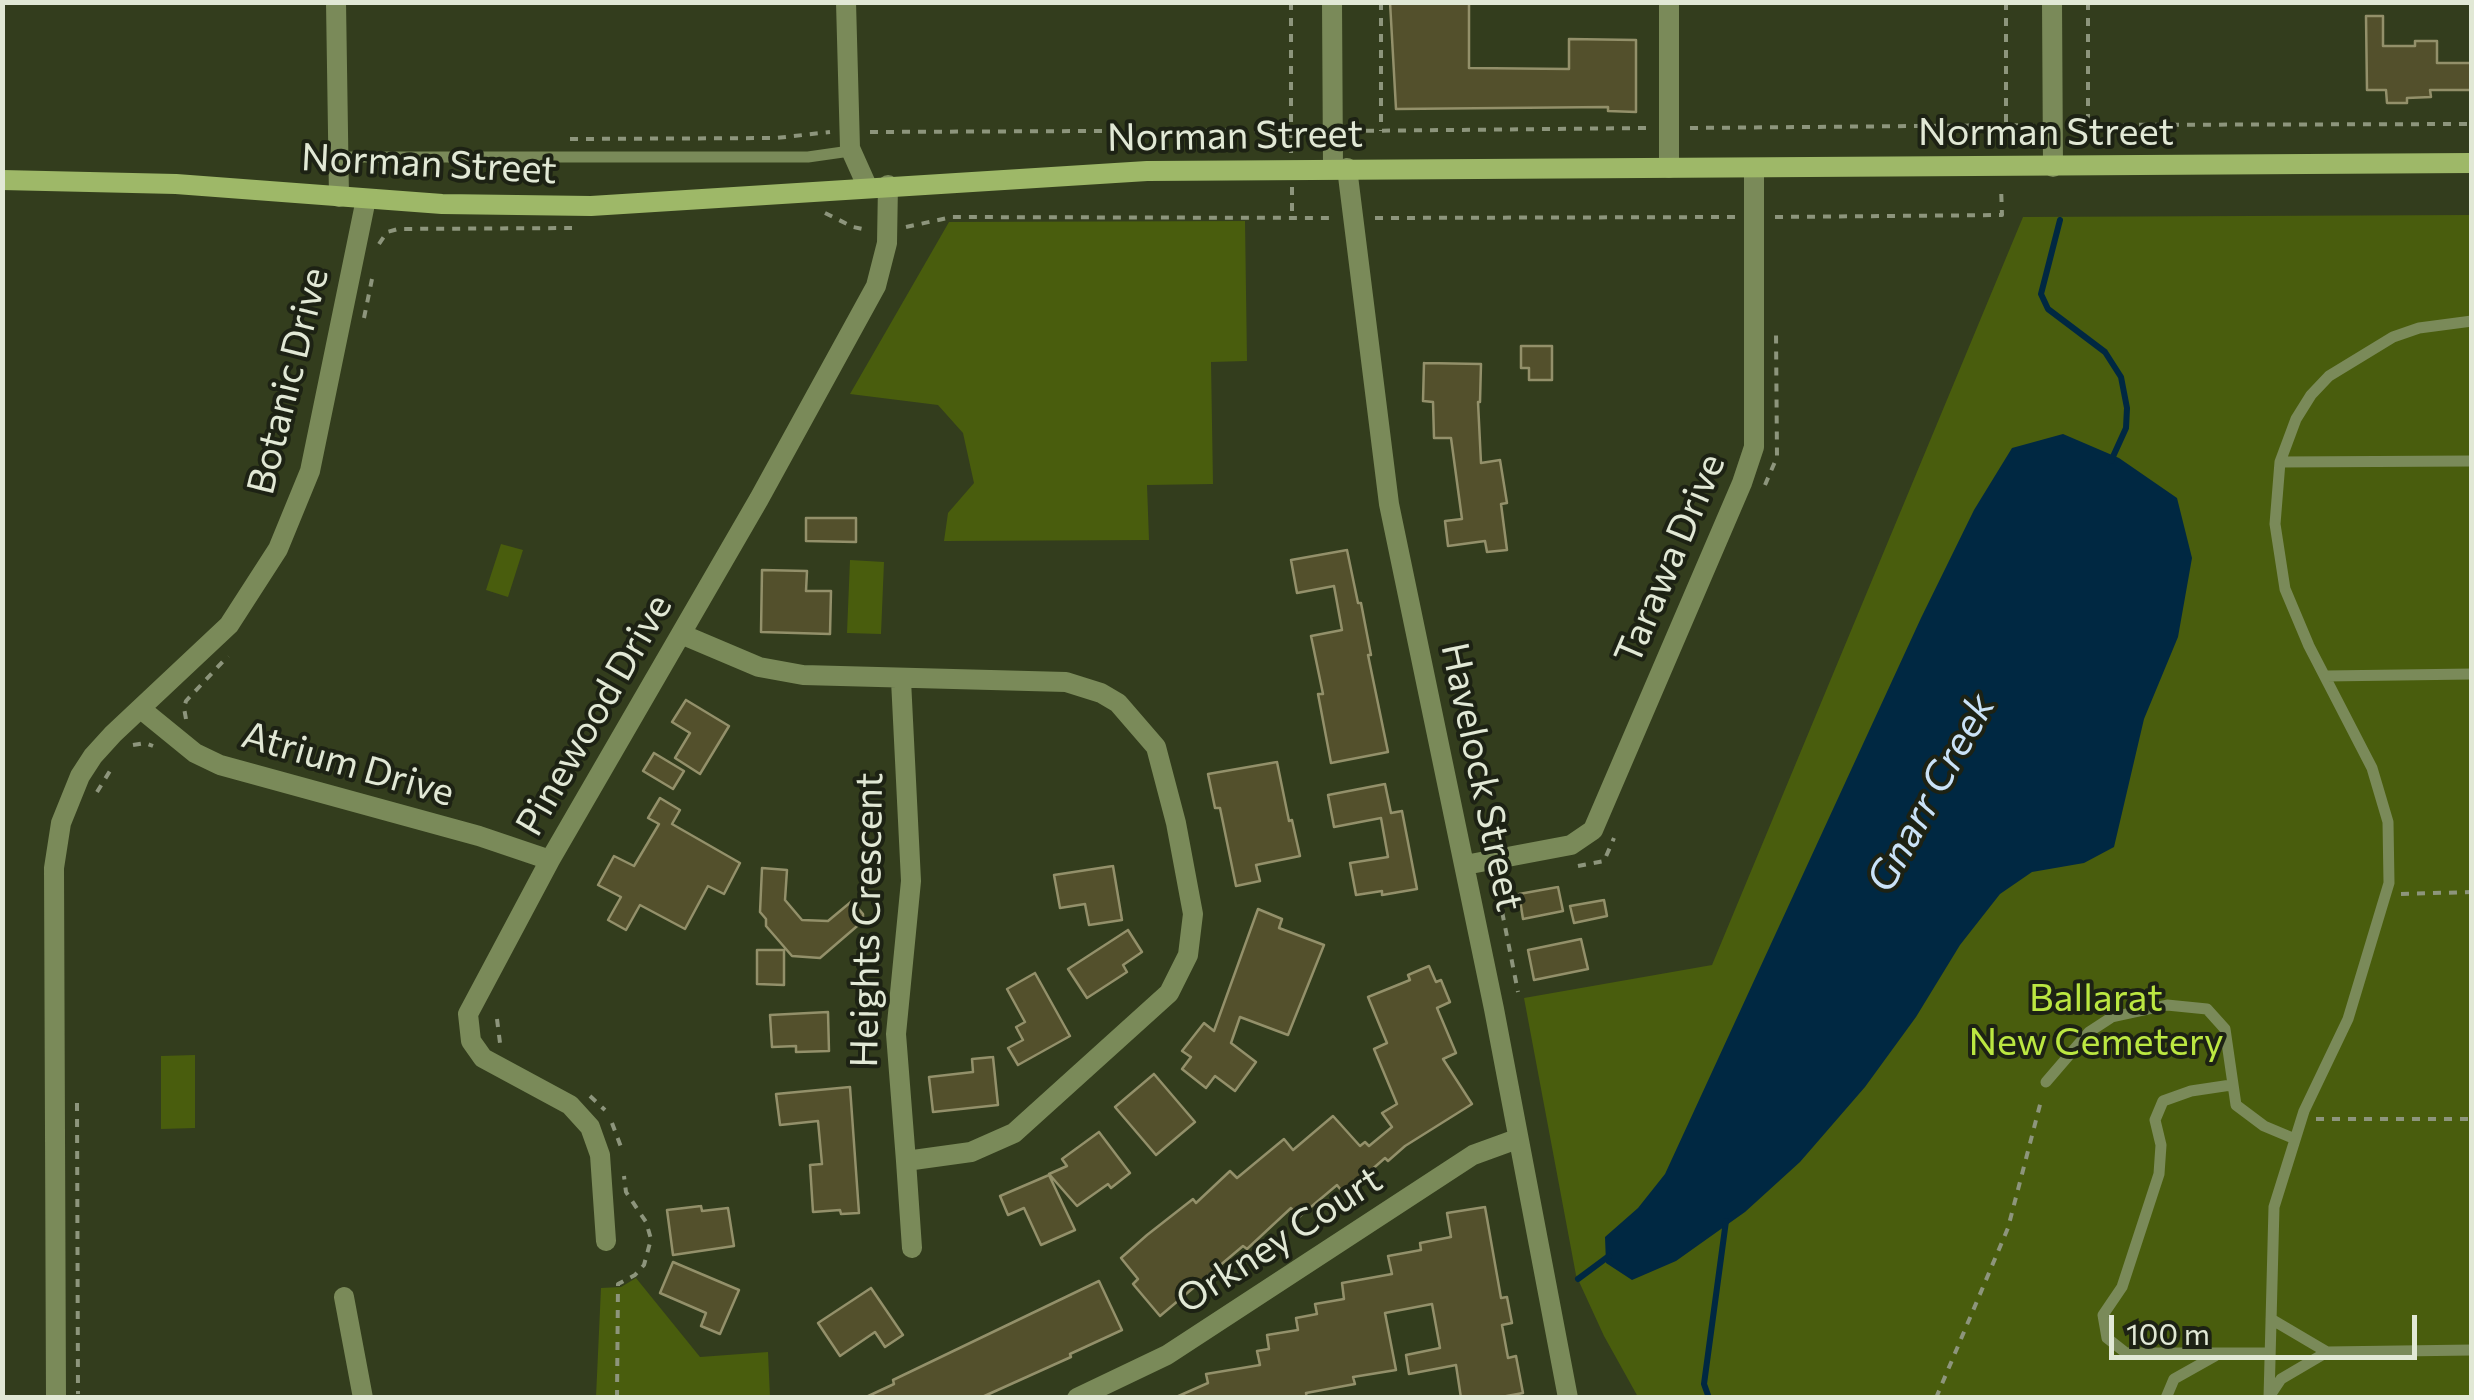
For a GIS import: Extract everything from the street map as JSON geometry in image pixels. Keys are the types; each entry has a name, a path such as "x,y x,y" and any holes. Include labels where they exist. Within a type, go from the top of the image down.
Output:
{"street":[{"path":"336,2 340,197"},
{"path":"846,2 850,142 877,186"},
{"name":"Havelock Street","path":"1332,2 1333,131 1352,218 1389,504 1465,865 1568,1398"},
{"path":"1669,2 1670,168"},
{"path":"2052,2 2053,167"},
{"name":"Norman Street","path":"2,180 176,184 442,204 591,206 1108,173 1340,168 2472,163"},
{"name":"Tarawa Drive","path":"1465,865 1580,842 1592,830 1751,461 1755,428 1754,168"},
{"name":"Pinewood Drive","path":"606,1241 600,1155 590,1127 570,1105 483,1058 468,1031 472,1002 876,286 884,263 888,228 877,186"},
{"name":"Botanic Drive","path":"56,1398 56,846 64,812 80,776 113,734 229,625 278,549 310,471 366,199"},
{"path":"681,634 780,672 902,680 1066,682 1118,703 1146,733 1162,763 1193,914 1188,955 1169,994 1014,1133 981,1149 906,1162"},
{"name":"Heights Crescent","path":"902,680 911,855 896,1034 912,1248"},
{"name":"Atrium Drive","path":"141,710 195,753 244,774 494,841 550,860"},
{"name":"Orkney Court","path":"1076,1398 1167,1355 1473,1155 1517,1139"},
{"path":"344,1297 363,1398"}],"lane":[{"name":"Norman Street","path":"339,157 808,157 850,142"},
{"path":"2269,1397 2274,1206 2302,1120 2348,1019 2389,883 2388,822 2372,768 2285,589 2275,524 2280,462 2296,419 2329,376 2393,337 2419,328 2472,320"},
{"path":"2280,462 2472,461"},
{"path":"2326,676 2472,674"},
{"path":"2046,1082 2089,1032 2112,1018 2167,1005 2207,1010 2225,1030 2236,1105 2264,1126 2295,1139"},
{"path":"2232,1085 2191,1091 2163,1101 2154,1120 2161,1144 2159,1174 2122,1288 2103,1316 2107,1338 2126,1352 2270,1353"},
{"path":"2271,1318 2327,1352"},
{"path":"2269,1397 2281,1379 2327,1352 2472,1350"},
{"path":"2166,1398 2174,1379 2218,1354"}],"path":[{"path":"1290,2 1292,218"},
{"path":"1381,2 1382,131"},
{"path":"861,230 916,226 952,218 2002,215 2006,2"},
{"path":"2088,2 2088,125"},
{"path":"564,140 776,138 800,133 850,142 1291,130 2472,124"},
{"path":"128,749 145,743 160,750 172,735"},
{"path":"94,798 116,763"},
{"path":"1496,881 1518,992"},
{"path":"2386,895 2472,892"},
{"path":"1936,1398 2008,1228 2046,1082"},
{"path":"77,1093 78,1398"},
{"path":"2302,1120 2472,1119"}],"green space":[{"name":"Ballarat New Cemetery","path":"2471,215 2471,1397 1638,1397 1576,1275 1524,998 1712,965 2023,217"},
{"path":"1245,221 1247,361 1211,362 1213,484 1147,485 1149,540 944,541 948,513 974,483 963,433 938,405 850,394 949,222"},
{"path":"501,544 523,550 508,597 486,590"},
{"path":"850,560 884,562 881,634 847,633"},
{"path":"195,1055 195,1128 161,1129 161,1056"},
{"path":"636,1278 700,1357 768,1352 770,1397 596,1397 601,1288 621,1287"}],"water":[{"path":"2063,434 2119,458 2177,498 2192,558 2178,637 2144,719 2114,847 2084,863 2032,872 2000,894 1960,945 1916,1017 1865,1087 1800,1162 1745,1212 1676,1261 1632,1280 1606,1263 1605,1237 1638,1208 1665,1174 1974,510 2012,448"}],"building":[{"path":"1390,2 1469,2 1469,68 1569,69 1569,39 1636,40 1636,112 1608,111 1608,107 1396,109"},
{"path":"2366,16 2383,16 2383,46 2437,41 2437,63 2472,63 2472,90 2430,90 2431,97 2387,103 2386,90 2367,90"},
{"path":"1521,346 1552,346 1552,380 1529,380 1529,368 1521,368"},
{"path":"1424,363 1481,364 1481,463 1500,460 1507,503 1501,504 1507,550 1487,552 1485,541 1448,546 1445,521 1462,519 1451,438 1434,438 1433,402 1423,401"},
{"path":"806,518 856,518 856,542 806,541"},
{"path":"1347,550 1361,603 1388,752 1331,763 1311,636 1342,630 1334,586 1297,593 1291,560"},
{"path":"762,570 807,571 806,591 831,591 830,634 761,632"},
{"path":"686,700 729,726 700,774 675,758 690,733 672,722"},
{"path":"654,753 684,771 673,789 643,771"},
{"path":"1277,762 1300,856 1256,865 1260,881 1236,886 1220,808 1215,808 1208,774"},
{"path":"1385,784 1391,813 1402,811 1417,889 1356,895 1350,863 1388,857 1381,818 1334,827 1328,795"},
{"path":"660,798 680,810 672,824 740,863 724,894 708,886 685,929 640,905 626,930 608,920 621,897 598,885 614,856 634,866 659,824 648,818"},
{"path":"1113,866 1122,920 1089,925 1085,904 1060,908 1054,875"},
{"path":"762,868 787,870 785,900 802,920 828,921 852,901 863,914 863,921 820,958 792,956 766,926 760,912"},
{"path":"1558,887 1563,911 1523,919 1519,894"},
{"path":"1604,900 1607,916 1574,923 1570,906"},
{"path":"1258,909 1282,919 1279,928 1324,945 1288,1035 1240,1017 1231,1043 1256,1062 1235,1091 1215,1076 1206,1088 1182,1069 1191,1057 1182,1051 1204,1023 1214,1031"},
{"path":"1128,930 1142,952 1123,965 1127,972 1087,998 1068,969"},
{"path":"1581,939 1588,969 1534,980 1528,950"},
{"path":"757,950 784,950 784,985 757,984"},
{"path":"1429,966 1436,982 1441,980 1450,1002 1437,1008 1456,1053 1443,1059 1472,1104 1388,1161 1385,1158 1344,1194 1337,1185 1299,1217 1291,1208 1247,1249 1243,1246 1160,1316 1133,1284 1138,1279 1121,1258 1147,1235 1193,1199 1196,1203 1230,1171 1237,1178 1284,1139 1293,1150 1333,1116 1360,1146 1365,1142 1369,1146 1392,1127 1382,1113 1397,1104 1374,1049 1387,1043 1368,997 1410,980 1408,975"},
{"path":"1035,973 1070,1036 1018,1065 1008,1048 1023,1040 1016,1027 1025,1022 1007,989"},
{"path":"828,1012 829,1051 796,1052 796,1046 772,1047 770,1015"},
{"path":"993,1057 998,1105 933,1112 929,1077 973,1072 972,1059"},
{"path":"1154,1074 1195,1122 1156,1155 1115,1107"},
{"path":"850,1087 859,1213 813,1212 810,1165 822,1164 818,1121 780,1125 776,1094"},
{"path":"1099,1132 1130,1173 1077,1206 1049,1174 1067,1166 1062,1159"},
{"path":"1049,1175 1075,1230 1041,1245 1024,1208 1008,1215 1000,1196"},
{"path":"701,1206 702,1211 728,1208 734,1246 673,1255 667,1210"},
{"path":"1485,1207 1501,1298 1507,1297 1512,1323 1502,1325 1508,1358 1516,1356 1523,1393 1461,1398 1456,1365 1409,1374 1406,1355 1440,1348 1432,1304 1385,1313 1396,1370 1353,1377 1355,1384 1306,1393 1307,1398 1174,1398 1208,1383 1206,1374 1260,1365 1257,1351 1269,1349 1267,1335 1298,1330 1296,1318 1317,1314 1315,1304 1344,1299 1342,1283 1392,1274 1388,1256 1421,1250 1420,1243 1451,1237 1447,1213"},
{"path":"673,1262 739,1290 720,1334 701,1326 706,1313 660,1293"},
{"path":"1099,1281 1122,1330 1070,1354 1071,1357 980,1398 864,1398 894,1384 893,1380"},
{"path":"871,1288 903,1335 885,1347 875,1332 840,1356 818,1323"}],"waterway":[{"name":"Gnarr Creek","path":"2060,220 2041,294 2048,309 2105,352 2121,377 2126,428 2111,461"},
{"name":"Gnarr Creek","path":"1709,1398 1704,1384 1726,1221"},
{"path":"1578,1279 1609,1256"}]}
